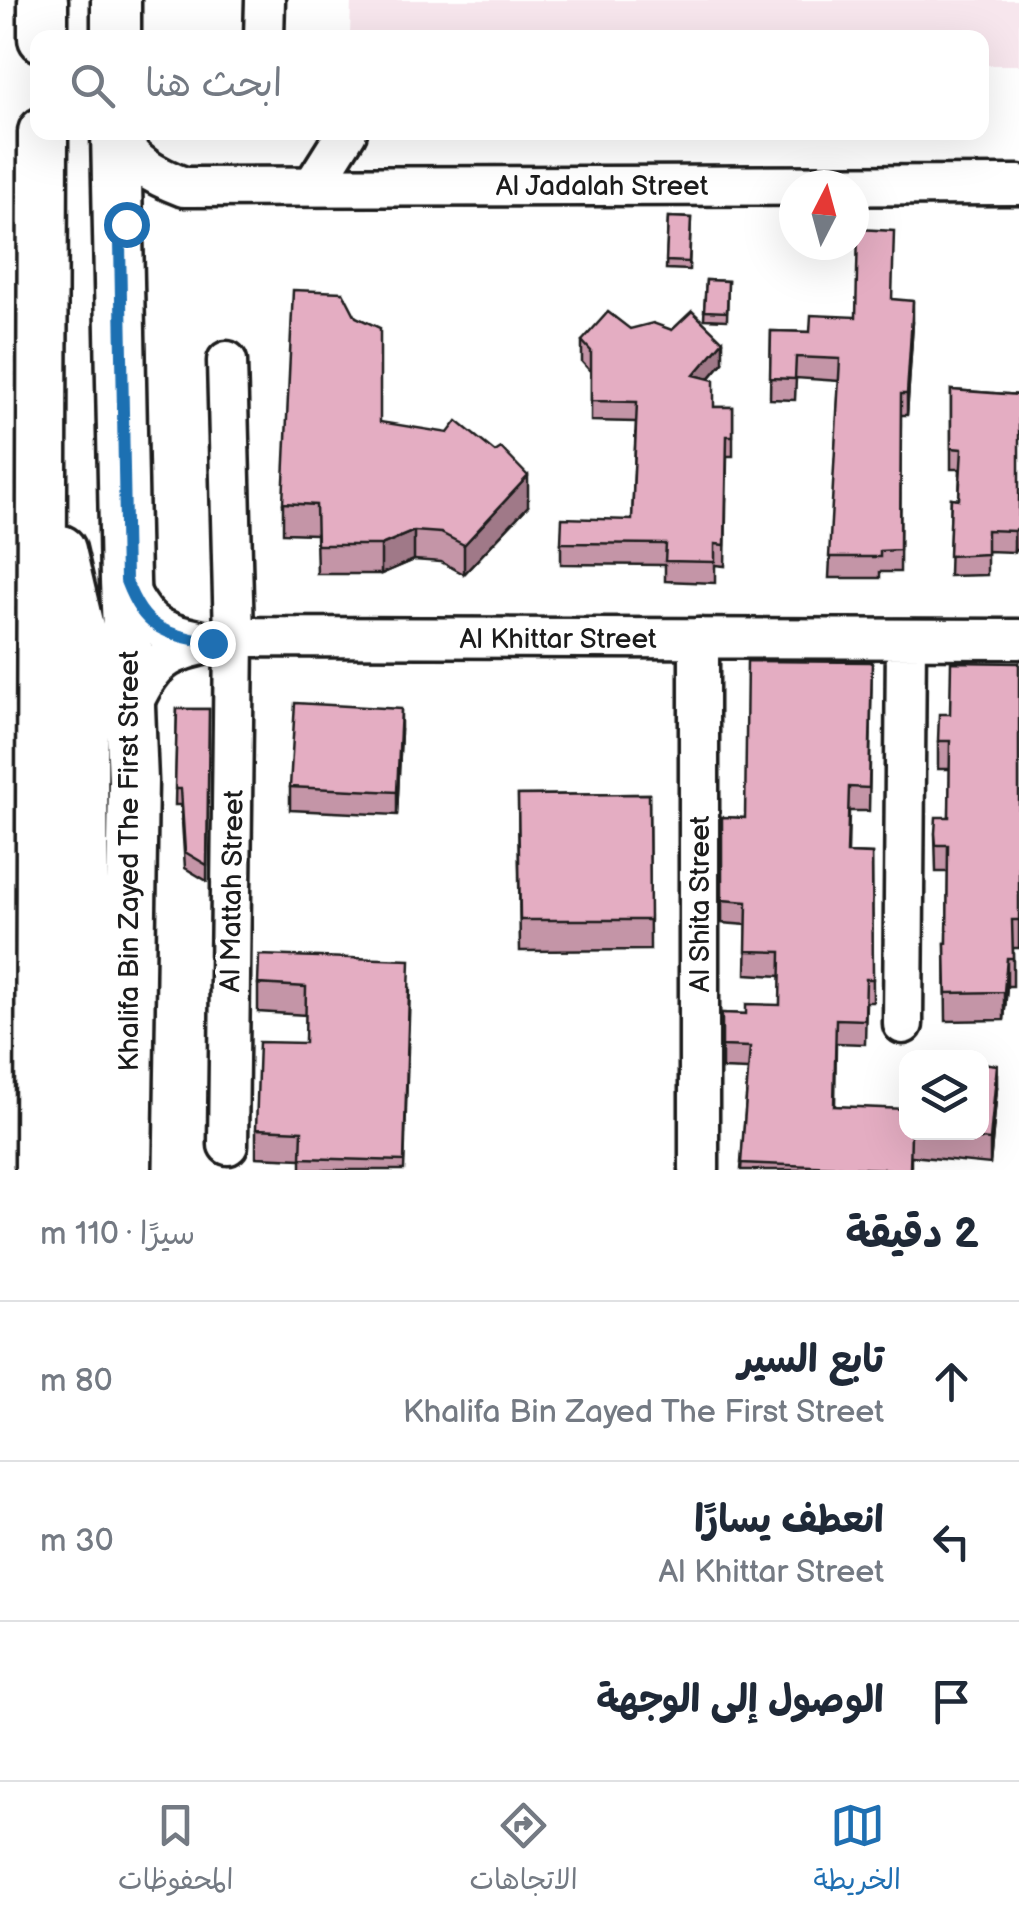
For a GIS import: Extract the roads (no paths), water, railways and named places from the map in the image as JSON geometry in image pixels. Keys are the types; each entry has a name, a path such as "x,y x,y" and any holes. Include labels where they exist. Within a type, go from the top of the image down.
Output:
{"main road":[{"path":"43,0 43,30"},
{"path":"116,0 116,30"},
{"path":"40,1170 43,140"},
{"name":"Khalifa Bin Zayed The First Street","path":"116,140 133,781 127,1170"},
{"path":"44,483 84,645 84,1170"},
{"path":"10,1170 13,791 41,644"},
{"path":"133,781 158,936 159,1170"}],"street":[{"path":"264,30 265,0"},
{"name":"Al Jadalah Street","path":"119,140 125,152 142,167 184,187 1019,184"},
{"path":"313,186 342,140"},
{"name":"Al Jadalah Street","path":"120,243 126,224 184,187"},
{"name":"Al Mattah Street","path":"228,360 223,640 228,1145"},
{"name":"Al Khittar Street","path":"126,581 136,607 162,631 223,640 1019,639"},
{"name":"Al Shita Street","path":"698,1170 699,638"},
{"path":"903,1024 906,639"},
{"name":"Al Khittar Street","path":"130,712 152,667 183,650 223,640"}]}
